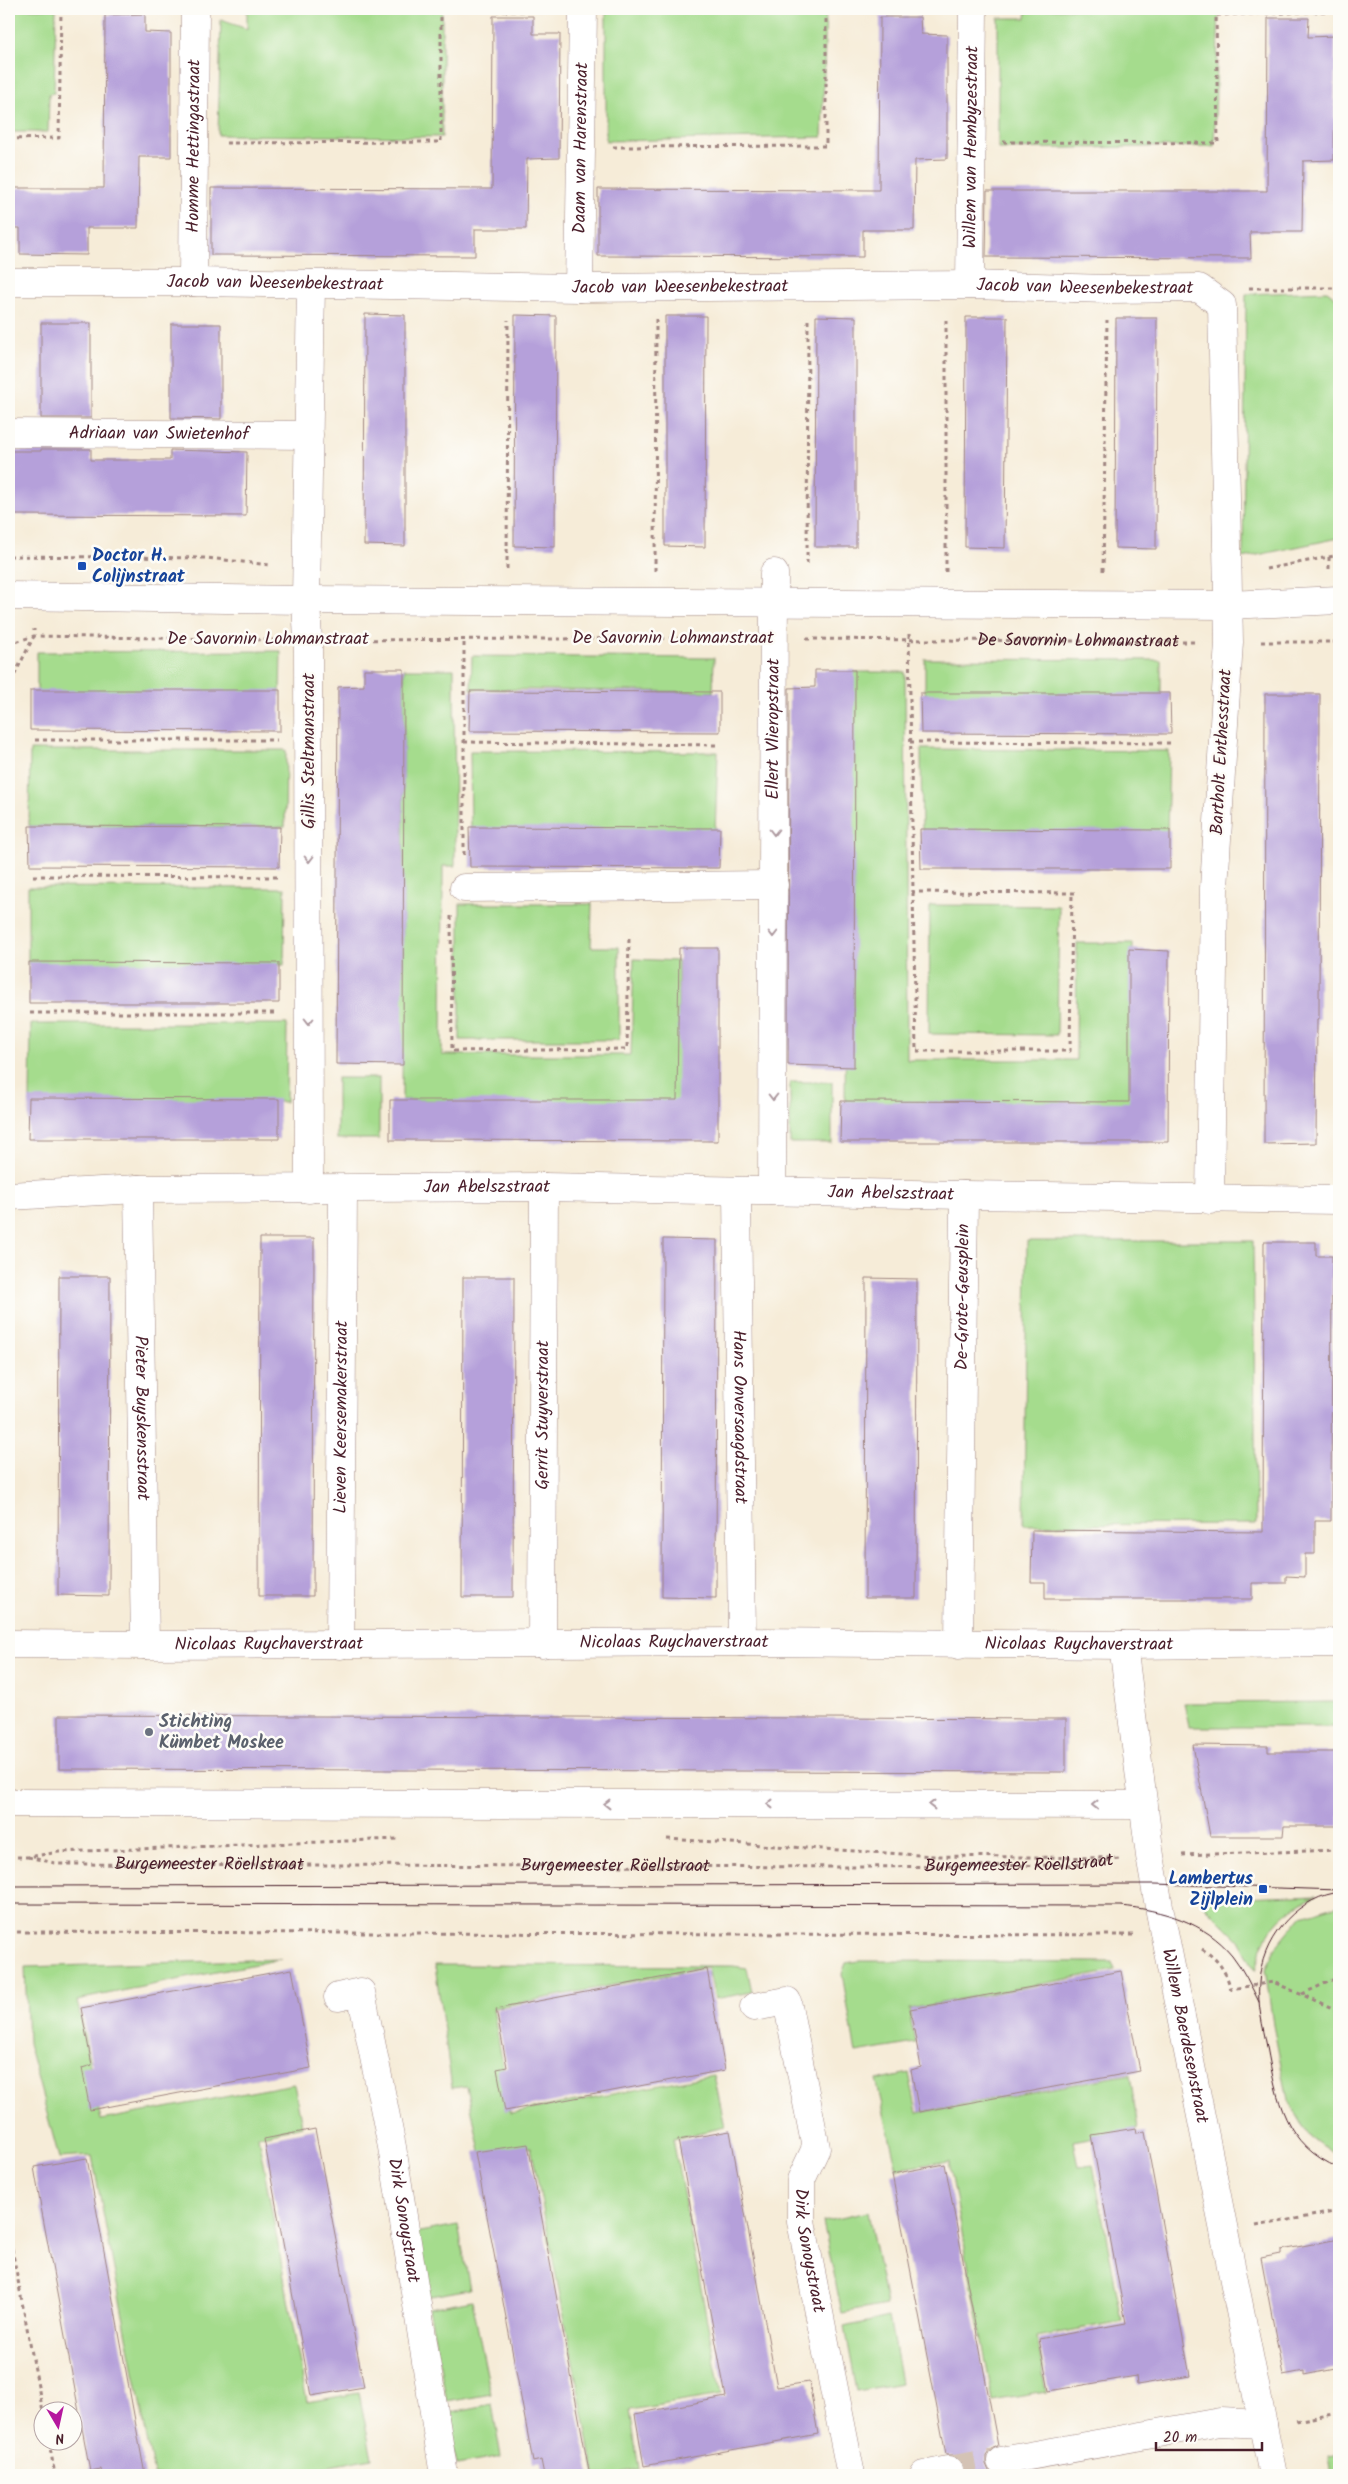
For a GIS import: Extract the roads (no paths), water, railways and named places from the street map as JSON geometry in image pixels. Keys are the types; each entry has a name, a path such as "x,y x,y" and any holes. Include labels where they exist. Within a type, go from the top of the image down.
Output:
{"street":[{"name":"Homme Hettingastraat","path":"193,282 195,9"},
{"name":"Daam van Harenstraat","path":"580,288 582,9"},
{"name":"Willem van Hembyzestraat","path":"958,285 970,142 973,9"},
{"name":"Jacob van Weesenbekestraat","path":"9,282 193,282 580,288 656,286 808,288 958,285 1108,289 1199,288 1222,305"},
{"name":"Gillis Steltmanstraat","path":"310,1189 309,740 306,600 311,284"},
{"name":"Bartholt Enthesstraat","path":"1210,1200 1214,888 1229,642 1222,305"},
{"name":"Adriaan van Swietenhof","path":"9,433 309,435"},
{"name":"Ellert Vlieropstraat","path":"772,1191 774,573"},
{"name":"De Savornin Lohmanstraat","path":"9,596 306,600 1228,604 1339,600"},
{"path":"464,888 774,885"},
{"name":"Jan Abelszstraat","path":"9,1196 138,1189 343,1190 544,1187 964,1195"},
{"name":"Gerrit Stuyverstraat","path":"542,1644 544,1187"},
{"name":"Pieter Buyskensstraat","path":"138,1189 145,1645"},
{"name":"Lieven Keersemakerstraat","path":"340,1645 343,1190"},
{"name":"Hans Onversaagdstraat","path":"737,1191 742,1642"},
{"path":"964,1195 1210,1200 1339,1200"},
{"name":"De-Grote-Geusplein","path":"959,1645 964,1195"},
{"name":"Nicolaas Ruychaverstraat","path":"9,1644 340,1645 742,1642 1123,1645 1339,1643"},
{"name":"Willem Baerdesenstraat","path":"1123,1645 1150,1856 1273,2475"},
{"path":"9,1803 1144,1805"},
{"name":"Dirk Sonoystraat","path":"338,1997 361,1992 392,2147 444,2475"},
{"name":"Dirk Sonoystraat","path":"754,2007 787,2001 816,2148 801,2180 801,2220 851,2475"},
{"path":"1001,2461 1220,2422 1263,2424"}],"tunnel":[{"path":"948,2470 1001,2461"}],"tram line":[{"path":"9,1886 1155,1884 1339,1890"},
{"path":"1334,1893 1319,1897 1305,1905 1282,1925 1273,1938 1261,1967 1259,1999 1275,2085 1286,2119 1306,2147 1339,2168"},
{"path":"9,1904 1121,1906 1167,1915 1196,1926 1209,1934 1236,1960 1259,2002"}],"place":[{"name":"Doctor H. Colijnstraat","path":"82,566"},
{"name":"Stichting Kümbet Moskee","path":"149,1732"},
{"name":"Lambertus Zijlplein","path":"1263,1889"}]}
